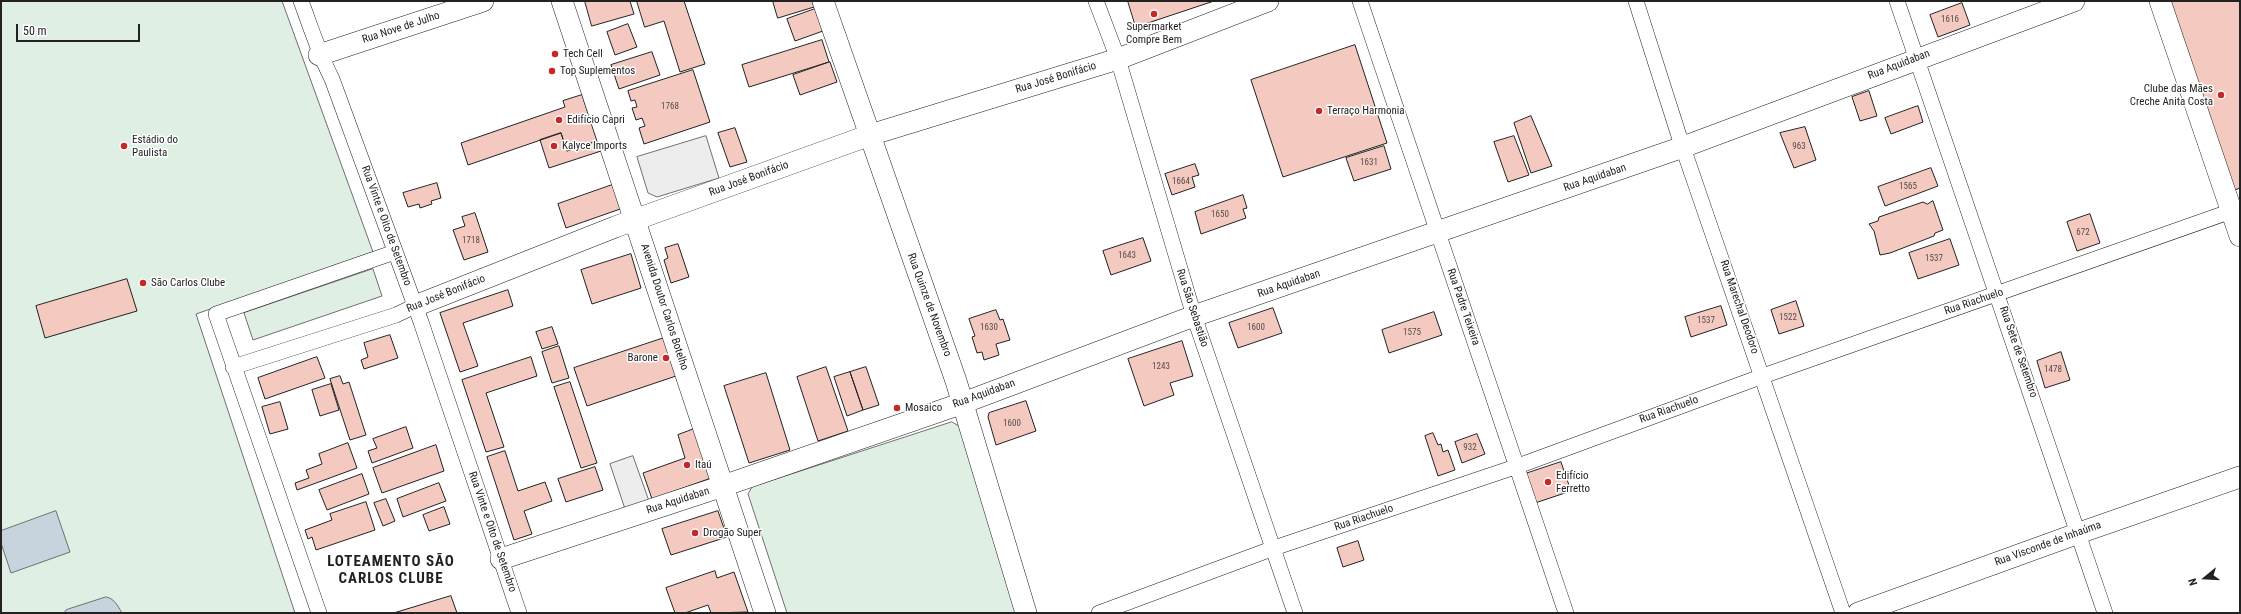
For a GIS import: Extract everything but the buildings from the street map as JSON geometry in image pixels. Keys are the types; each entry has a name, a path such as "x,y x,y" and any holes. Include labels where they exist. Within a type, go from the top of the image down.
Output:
{"main road":[{"name":"Rua Nove de Julho","path":"319,55 483,1"},
{"name":"Avenida Doutor Carlos Botelho","path":"562,1 636,220 722,486 765,613"},
{"name":"Rua Quinze de Novembro","path":"823,1 963,403 1026,613"},
{"name":"Rua José Bonifácio","path":"414,306 636,220 870,135 1118,59 1268,1"},
{"name":"Rua Aquidaban","path":"501,559 722,486 963,403 1194,316 1438,233 1683,147 1917,58 2074,1"},
{"path":"2160,1 2236,209 2240,236"},
{"name":"Rua Visconde de Inhaúma","path":"1858,613 2079,533 2240,477"}],"street":[{"name":"Rua Vinte e Oito de Setembro","path":"301,1 317,44 319,55 332,79 395,252 519,613"},
{"name":"Rua São Sebastião","path":"1096,1 1118,59 1194,316 1295,613"},
{"name":"Rua Padre Teixeira","path":"1360,1 1518,466 1566,613"},
{"name":"Rua Marechal Deodoro","path":"1636,1 1683,147 1763,376 1843,613"},
{"name":"Rua Sete de Setembro","path":"1897,1 1998,293 2105,613"},
{"name":"Rua Riachuelo","path":"1098,613 1274,548 1518,466 1763,376 2236,209"},
{"path":"319,613 216,314 395,252"},
{"name":"Rua José Bonifácio","path":"233,367 396,314 414,306"}],"green space":[{"name":"São Carlos Clube","path":"1,1 282,1 373,252 196,314 295,613 1,613"},
{"path":"373,269 382,296 253,340 244,313"},
{"path":"952,422 964,429 1022,613 787,613 748,494 752,487"}],"shaded area":[{"path":"706,136 719,178 657,197 648,193 637,157"},
{"path":"633,456 649,501 625,509 610,464"},
{"path":"56,511 70,552 11,573 1,543 1,531"},
{"path":"106,597 114,601 122,613 64,613 66,610"}],"place":[{"name":"Supermarket Compre Bem","path":"1154,14"},
{"name":"Tech Cell","path":"555,54"},
{"name":"Top Suplementos","path":"552,71"},
{"name":"Clube das Mães Creche Anita Costa","path":"2221,95"},
{"name":"Terraço Harmonia","path":"1319,111"},
{"name":"Edifício Capri","path":"559,120"},
{"name":"Estádio do Paulista","path":"124,146"},
{"name":"Kalyce Imports","path":"554,146"},
{"name":"São Carlos Clube","path":"143,283"},
{"name":"Barone","path":"666,358"},
{"name":"Mosaico","path":"897,408"},
{"name":"Itaú","path":"687,465"},
{"name":"Edifício Ferretto","path":"1548,482"},
{"name":"Drogão Super","path":"695,533"}],"district":[{"name":"LOTEAMENTO SÃO CARLOS CLUBE","path":"391,570"}]}
